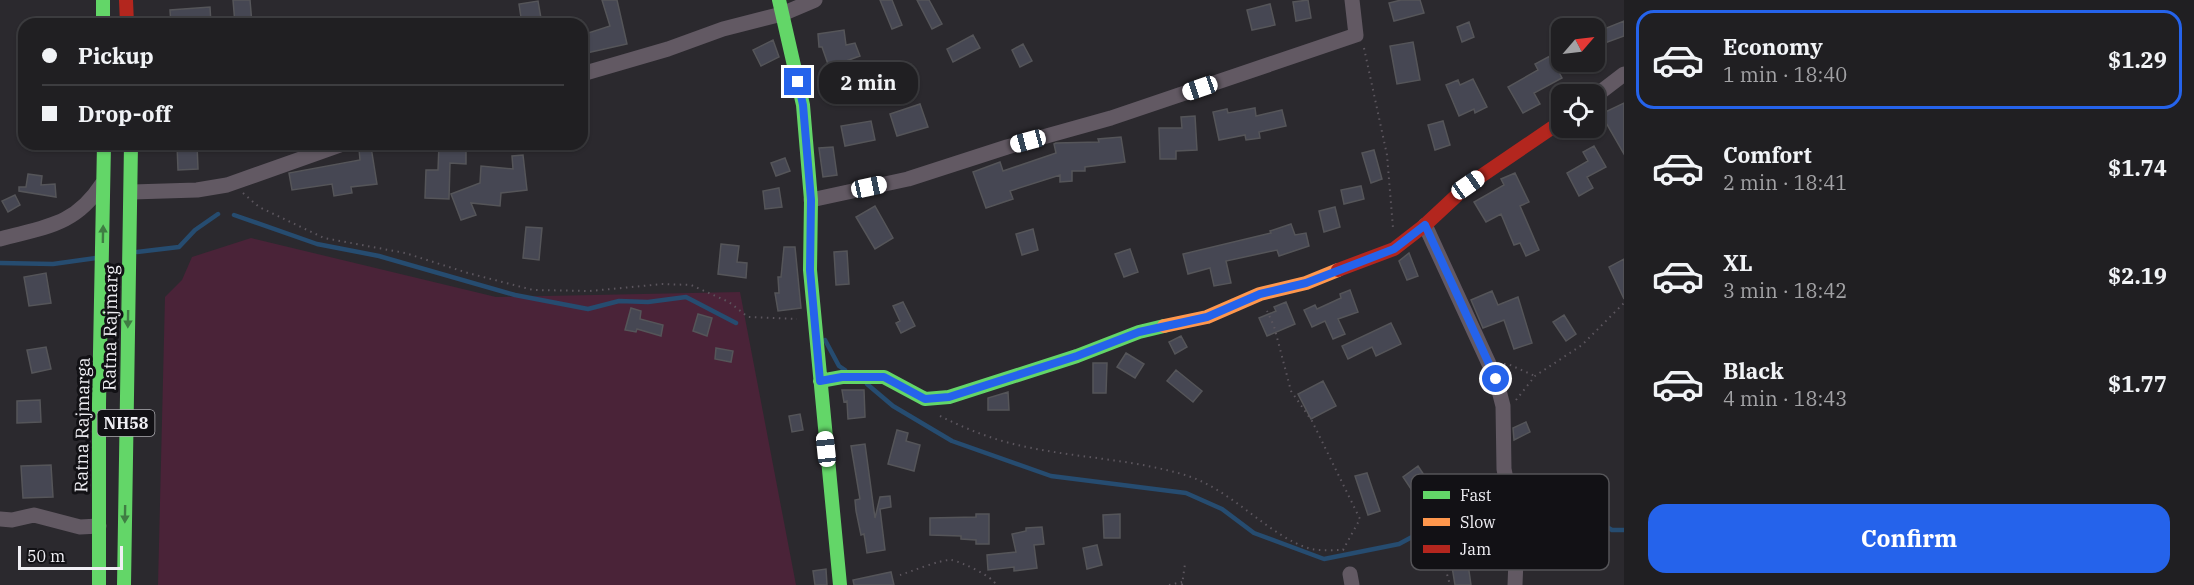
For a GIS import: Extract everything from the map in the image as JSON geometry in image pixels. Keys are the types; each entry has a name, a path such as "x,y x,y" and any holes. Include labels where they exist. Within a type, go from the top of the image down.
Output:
{"main road":[{"path":"103,0 103,18"},
{"path":"126,0 127,18"},
{"path":"781,7 803,105 811,200 810,270 840,585"},
{"path":"820,381 842,377 884,377 925,399 949,397 1077,356 1139,332 1207,317 1260,294 1306,283 1394,249 1425,225 1468,185 1551,128"},
{"name":"Ratna Rajmarg","path":"103,265 104,150"},
{"name":"Ratna Rajmarg","path":"124,585 131,150"},
{"name":"Ratna Rajmarga","path":"99,585 99,404 103,265"}],"street":[{"path":"588,72 668,49 781,7 815,0"},
{"path":"811,200 908,179 1007,147 1111,118 1356,35 1352,0"},
{"path":"1605,89 1624,74"},
{"path":"132,196 227,185 326,150"},
{"path":"0,239 56,224 79,212 93,198 105,179"},
{"path":"1425,225 1491,368 1503,406 1505,474"},
{"path":"0,519 12,520 34,515 80,527 99,526"},
{"path":"1515,585 1516,570"}],"path":[{"path":"1356,35 1365,51 1387,155 1394,249"},
{"path":"241,191 259,207 324,238 405,253 533,290 590,291 663,284 691,285 729,302 748,316 815,320"},
{"path":"938,415 966,429 1022,446 1130,463 1186,475 1227,495 1284,535 1312,549 1343,550 1360,519 1312,421 1291,391 1274,326 1260,294"},
{"path":"1503,406 1515,402 1535,375 1582,345 1624,303"},
{"path":"1491,368 1508,363 1535,375"},
{"path":"900,575 951,560 995,580 996,585"},
{"path":"1169,585 1182,584 1185,564"},
{"path":"1446,570 1450,585"}],"shaded area":[{"path":"251,238 496,297 740,292 796,585 158,585 165,297 182,280 192,257"}],"building":[{"path":"233,0 250,0 252,18 234,18"},
{"path":"602,0 617,0 627,44 588,53 588,33 610,26"},
{"path":"880,0 892,0 902,25 892,29"},
{"path":"917,0 929,0 942,24 932,29"},
{"path":"1308,0 1311,18 1296,21 1293,2"},
{"path":"1401,0 1420,0 1424,13 1394,21 1389,3"},
{"path":"538,1 541,18 521,18 519,4"},
{"path":"1270,4 1275,25 1252,30 1247,10"},
{"path":"210,7 211,18 171,18 170,10"},
{"path":"1624,21 1624,36 1605,43 1605,29"},
{"path":"1469,22 1474,37 1462,42 1457,27"},
{"path":"844,30 846,45 855,43 860,56 829,67 822,47 819,47 818,34"},
{"path":"973,35 980,48 953,62 947,49"},
{"path":"773,40 779,57 761,66 753,50"},
{"path":"1413,42 1420,80 1397,84 1390,46"},
{"path":"1023,44 1032,61 1020,67 1012,50"},
{"path":"1550,56 1551,72 1559,72 1562,78 1534,93 1540,104 1523,113 1508,87 1538,70 1535,64"},
{"path":"1473,79 1487,107 1475,113 1474,109 1459,116 1446,85 1458,80 1460,85"},
{"path":"1624,103 1624,154 1605,121 1605,112"},
{"path":"920,104 928,127 897,136 890,114"},
{"path":"1255,108 1256,116 1282,110 1286,126 1259,132 1260,138 1246,140 1245,135 1219,140 1213,112 1227,109 1228,113"},
{"path":"1195,116 1197,150 1176,151 1176,159 1160,159 1159,128 1182,128 1181,117"},
{"path":"871,121 875,140 845,146 841,126"},
{"path":"1443,121 1450,145 1435,150 1428,125"},
{"path":"1121,137 1125,162 1085,167 1085,171 1072,171 1072,181 1060,182 1060,175 1010,191 1013,199 986,208 973,172 1000,162 1003,171 1056,153 1054,144 1056,143 1099,142 1098,139"},
{"path":"1594,146 1606,167 1587,177 1593,188 1579,196 1567,173 1588,161 1583,152"},
{"path":"833,147 837,175 823,177 819,148"},
{"path":"177,150 197,150 198,169 178,170"},
{"path":"359,150 371,150 377,184 351,187 352,193 334,196 332,184 292,190 289,173 360,160"},
{"path":"439,150 466,150 466,164 450,163 449,199 425,198 426,170 438,170"},
{"path":"1374,150 1382,179 1371,183 1362,153"},
{"path":"523,155 527,190 501,193 500,206 471,203 476,215 461,220 451,194 480,183 481,166 513,169 512,156"},
{"path":"785,158 790,171 776,176 771,163"},
{"path":"1515,173 1529,202 1520,206 1539,250 1526,256 1520,243 1514,245 1501,214 1486,222 1474,202 1504,185 1501,179"},
{"path":"28,174 42,176 41,185 55,184 56,197 19,191 19,187 26,187"},
{"path":"1361,186 1364,199 1344,204 1341,190"},
{"path":"779,188 782,207 765,209 763,191"},
{"path":"15,195 20,205 8,212 2,201"},
{"path":"875,206 893,238 875,249 856,217"},
{"path":"1335,207 1340,227 1324,232 1319,211"},
{"path":"1291,224 1295,235 1306,233 1309,246 1279,256 1277,250 1226,261 1231,283 1214,286 1210,268 1188,274 1183,254 1271,233 1270,231"},
{"path":"526,227 542,228 539,260 523,258"},
{"path":"1033,229 1038,250 1022,255 1016,234"},
{"path":"721,244 739,246 737,262 747,263 746,278 718,274"},
{"path":"784,247 795,247 801,308 778,311 775,293 779,293 778,277 781,277"},
{"path":"1130,249 1138,272 1124,277 1115,254"},
{"path":"847,251 849,284 836,285 834,252"},
{"path":"1409,253 1418,276 1407,280 1399,261"},
{"path":"1624,259 1624,299 1609,267"},
{"path":"46,273 51,303 29,306 24,277"},
{"path":"1350,290 1358,312 1338,319 1345,334 1333,339 1325,321 1312,327 1304,310 1315,305 1317,309 1341,298 1340,294"},
{"path":"1492,291 1498,305 1518,297 1532,343 1514,349 1504,320 1483,328 1471,300"},
{"path":"903,302 915,326 901,333 896,323 900,321 893,306"},
{"path":"1286,302 1295,324 1267,336 1259,318 1276,311 1274,307"},
{"path":"631,308 641,311 640,319 663,325 661,336 637,329 636,332 625,330"},
{"path":"698,314 712,318 707,336 693,331"},
{"path":"1564,315 1576,334 1566,341 1553,322"},
{"path":"1391,323 1401,344 1376,356 1372,347 1348,359 1342,346"},
{"path":"1181,336 1187,347 1175,354 1169,342"},
{"path":"46,347 51,369 32,373 27,350"},
{"path":"716,348 733,351 731,362 715,359"},
{"path":"1126,353 1144,364 1135,378 1117,367"},
{"path":"1093,363 1107,363 1106,393 1093,393"},
{"path":"1176,370 1202,391 1193,402 1167,381"},
{"path":"1323,381 1336,406 1311,419 1298,394"},
{"path":"842,390 864,390 865,417 848,419 847,401 844,402"},
{"path":"1008,392 1009,410 988,410 988,398"},
{"path":"40,400 41,422 17,423 17,401"},
{"path":"800,414 803,430 792,432 789,416"},
{"path":"1526,422 1530,432 1514,440 1513,428"},
{"path":"897,430 908,433 906,441 920,445 914,471 888,464"},
{"path":"865,444 875,518 880,497 890,496 891,507 880,509 885,550 867,553 864,534 861,535 856,511 855,500 860,499 851,446"},
{"path":"51,465 53,497 23,498 21,466"},
{"path":"1418,466 1423,474 1411,474 1411,489 1403,477"},
{"path":"1367,473 1380,511 1368,515 1355,476"},
{"path":"976,514 989,514 989,544 976,544 976,540 961,539 961,536 930,535 930,518 976,517"},
{"path":"1120,514 1120,538 1104,538 1103,515"},
{"path":"1042,527 1044,544 1034,545 1037,568 1014,571 1014,567 988,570 987,555 1016,552 1012,534 1026,531 1026,528"},
{"path":"1097,545 1102,565 1087,569 1083,548"},
{"path":"826,569 827,585 815,585 813,571"},
{"path":"1453,570 1469,570 1471,585 1455,585"},
{"path":"891,572 894,585 854,585 853,580"}],"waterway":[{"path":"137,252 179,247 195,230 218,214"},
{"path":"234,215 317,244 379,256 515,295 588,309 619,301 648,302 686,297 736,323"},
{"path":"0,263 53,264 96,258"},
{"path":"825,340 839,366 845,370"},
{"path":"867,384 893,406 952,441 1051,476 1186,493 1222,509 1254,533 1324,559 1399,544 1411,538"},
{"path":"1609,528 1624,530"}],"traffic: fast":[{"path":"103,0 103,18"},
{"path":"779,0 803,105 811,200 810,270 840,585"},
{"path":"99,585 99,404 104,150"},
{"path":"124,585 131,150"},
{"path":"820,381 842,377 884,377 925,399 949,397 1077,356 1139,332 1164,326"}],"traffic: slow":[{"path":"1164,326 1207,317 1260,294 1306,283 1338,270"}],"traffic: jam":[{"path":"126,0 127,18"},
{"path":"1338,270 1394,249 1425,225 1468,185 1551,128"}],"route":[{"path":"798,82 803,105 811,200 810,270 820,381 842,377 884,377 925,399 949,397 1077,356 1139,332 1207,317 1260,294 1306,283 1394,249 1425,225 1496,379"}]}
